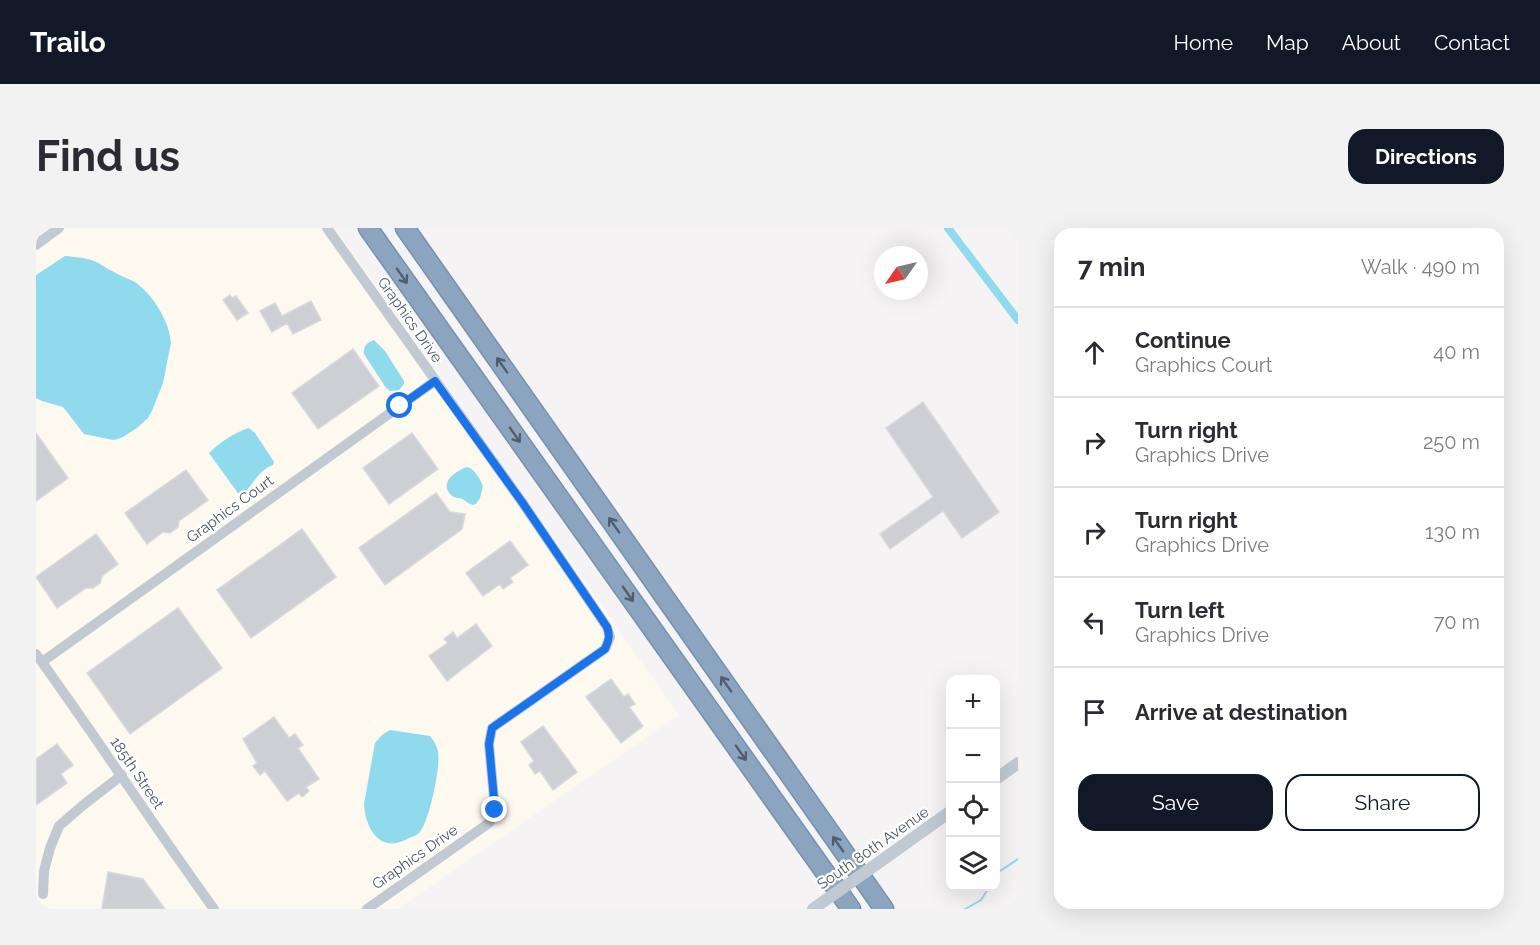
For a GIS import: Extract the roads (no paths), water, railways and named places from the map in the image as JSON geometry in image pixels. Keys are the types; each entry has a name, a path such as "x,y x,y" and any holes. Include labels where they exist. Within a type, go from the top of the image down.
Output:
{"highway":[{"path":"368,228 851,909"},
{"path":"405,228 884,909"}],"street":[{"path":"36,245 59,228"},
{"name":"Graphics Drive","path":"327,228 561,559 607,627 610,637 605,649 492,728 489,744 495,810 489,823 367,909"},
{"name":"Graphics Court","path":"39,658 435,381"},
{"name":"185th Street","path":"39,658 122,775 163,839 214,909"},
{"path":"1000,776 1018,763"},
{"path":"43,894 44,871 59,826 122,775"},
{"name":"South 80th Avenue","path":"813,909 946,815"}],"water":[{"path":"65,256 94,261 140,286 153,299 170,335 171,343 163,383 152,411 137,428 114,440 84,434 63,407 36,398 36,275"},
{"path":"374,340 385,351 404,381 399,390 390,391 386,388 364,354 366,345"},
{"path":"249,428 255,433 274,462 240,496 209,453 228,438"},
{"path":"467,467 475,472 483,486 480,498 473,505 453,496 447,486 454,474"},
{"path":"390,730 430,736 438,752 438,769 433,794 423,827 415,836 397,843 382,841 376,836 367,822 364,804 375,743"}],"waterway":[{"path":"948,228 1018,320"},
{"path":"1000,871 1018,859"},
{"path":"965,909 981,900 987,891"}]}
